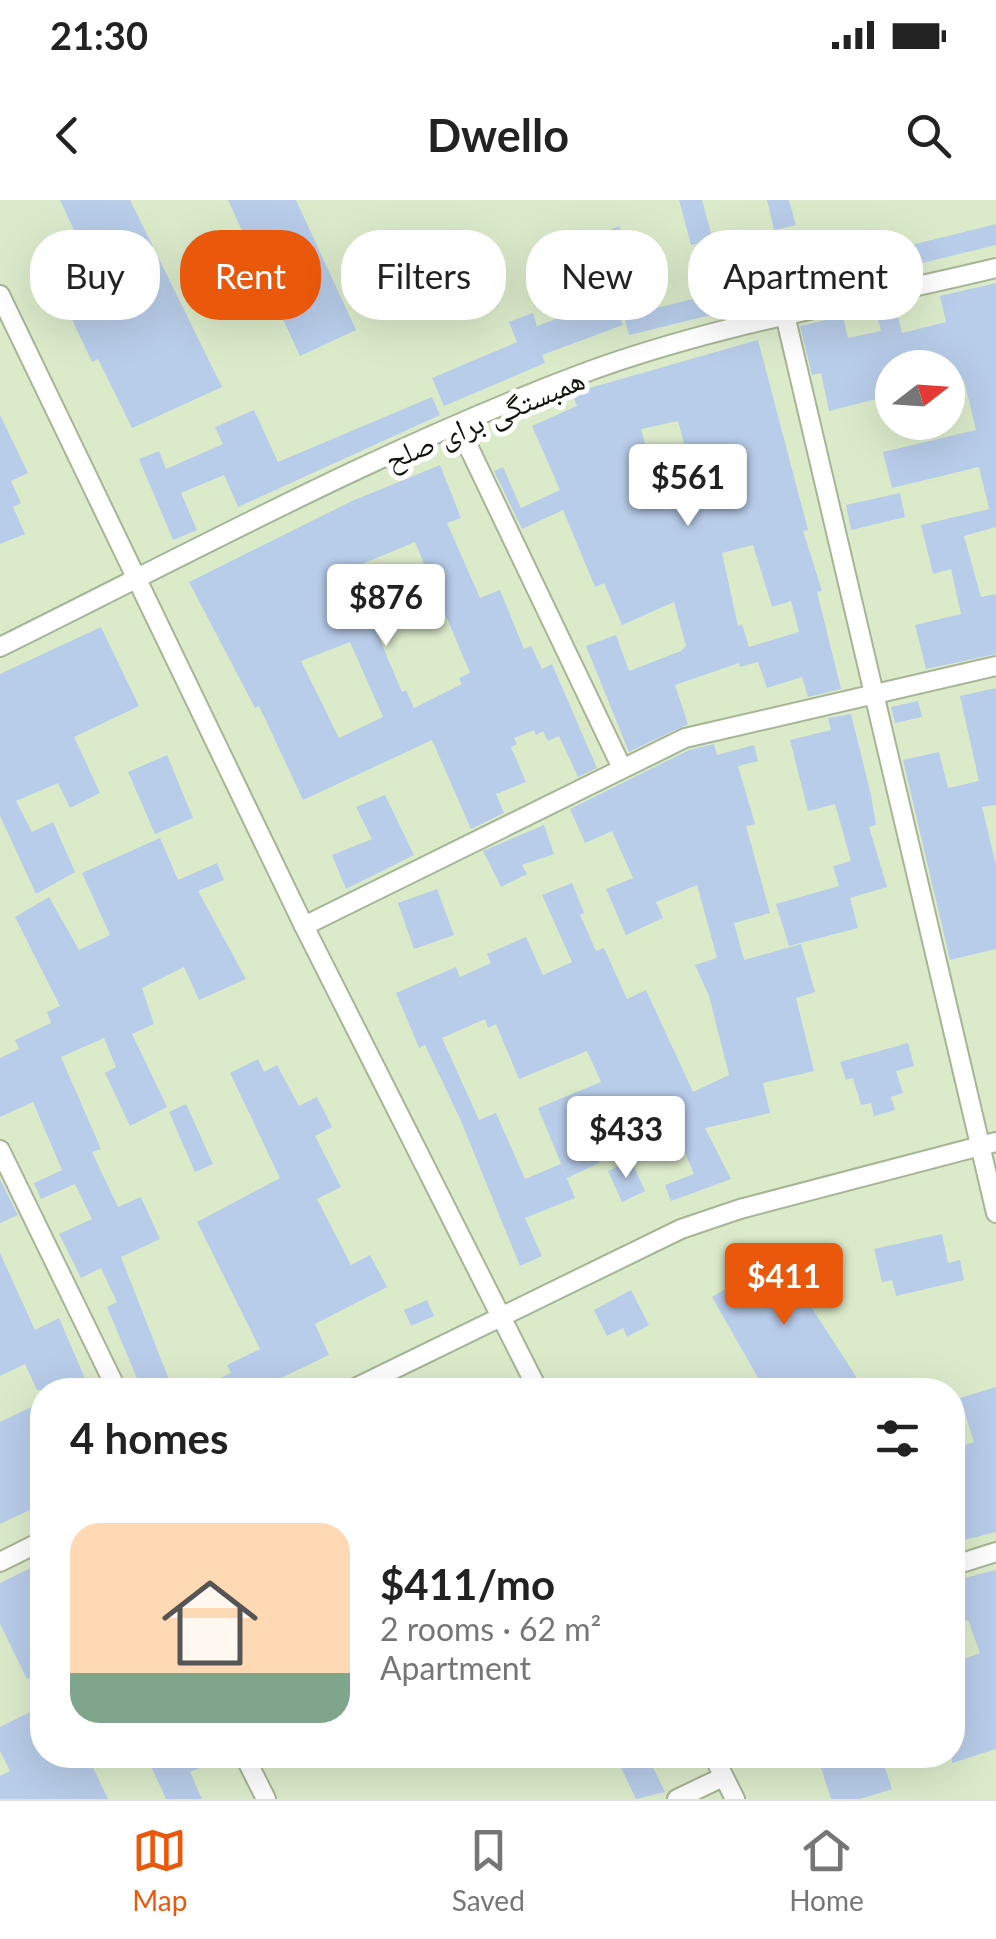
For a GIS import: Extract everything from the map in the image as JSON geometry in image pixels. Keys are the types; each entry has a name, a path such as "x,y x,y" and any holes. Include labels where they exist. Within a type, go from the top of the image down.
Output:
{"street":[{"name":"همبستگی برای صلح","path":"923,285 996,268"},
{"path":"0,295 304,926 532,1378"},
{"name":"همبستگی برای صلح","path":"0,647 459,427 584,374 680,343 778,320"},
{"path":"786,320 874,696 988,1144 996,1213"},
{"path":"459,427 622,768"},
{"path":"304,926 685,738 996,666"},
{"path":"375,1378 681,1229 988,1144"},
{"path":"0,1150 111,1378"},
{"path":"0,1562 30,1546"},
{"path":"965,1562 996,1552"},
{"path":"250,1768 266,1799"},
{"path":"719,1768 736,1799"},
{"path":"677,1799 723,1777"}],"building":[{"path":"60,200 130,200 145,230 74,230"},
{"path":"228,200 296,200 310,230 242,230"},
{"path":"679,200 702,200 710,230 688,230 688,234"},
{"path":"767,200 789,200 796,225 774,230"},
{"path":"996,224 996,245 923,263 923,242"},
{"path":"321,254 341,298 341,320 351,320 356,330 300,356 283,320 321,320"},
{"path":"160,261 180,302 180,320 189,320 222,387 132,428 98,359 92,362 72,320 160,320"},
{"path":"996,283 996,527 964,536 981,597 996,594 996,654 926,669 915,625 961,614 951,569 933,574 921,525 989,509 979,467 892,488 883,452 934,440 965,440 965,433 976,430 965,384 965,350 875,350 875,399 829,411 821,373 812,375 800,326 844,320 848,338 881,331 878,320 899,320 902,333 946,322 940,296"},
{"path":"688,300 690,320 629,335 625,320 668,320 668,305"},
{"path":"526,316 526,320 535,320 537,326 553,320 621,320 623,325 542,355 545,363 444,406 432,378 517,342 509,322"},
{"path":"758,340 808,530 803,531 822,591 817,592 841,689 808,697 802,677 767,688 758,662 740,667 739,663 675,685 688,724 629,752 586,646 616,635 629,671 681,651 686,646 674,602 622,625 604,583 595,587 563,510 522,529 494,471 503,467 521,508 560,490 532,426 577,406 572,393","holes":["678,421 696,488 660,498 641,429","753,545 772,607 791,601 799,632 749,647 742,624 738,626 722,553"]},
{"path":"432,397 440,415 238,507 224,475 181,493 197,530 173,540 139,459 159,451 166,469 223,444 215,427 254,410 278,462"},
{"path":"0,415 28,473 11,481 21,503 13,507 25,534 0,544"},
{"path":"440,465 461,518 447,523 480,598 500,590 524,649 531,646 542,669 552,664 597,768 578,777 559,736 548,741 543,731 536,735 534,730 514,738 517,744 511,747 526,782 496,794 504,813 471,829 432,740 303,800 259,706 255,708 189,582 352,501","holes":["415,542 470,673 459,678 462,684 414,708 406,690 402,692 350,569","350,642 383,717 339,738 301,661"]},
{"path":"900,493 905,517 851,530 846,505"},
{"path":"101,627 139,706 74,737 100,793 70,808 58,783 16,801 32,832 53,822 75,872 36,894 0,816 0,674"},
{"path":"996,688 996,805 982,807 996,865 996,949 950,960 903,760 939,752 948,788 979,781 960,696"},
{"path":"918,701 922,717 895,723 891,707"},
{"path":"851,714 876,825 869,827 887,887 850,898 858,928 789,946 776,904 839,886 833,866 851,861 835,804 808,811 790,740 831,730 828,718"},
{"path":"714,744 717,755 754,745 758,761 738,766 755,824 746,826 770,913 734,923 744,960 801,944 815,992 796,998 814,1071 763,1083 770,1113 705,1128 731,1179 671,1201 665,1185 694,1174 668,1113 624,1133 620,1124 587,1138 599,1163 567,1178 538,1108 601,1082 587,1051 519,1079 496,1024 488,1028 485,1019 442,1038 479,1120 496,1113 525,1179 561,1164 575,1198 525,1218 542,1256 520,1266 461,1121 425,1045 419,1048 396,993 456,967 460,977 491,963 487,954 526,937 543,975 572,962 542,895 572,883 584,913 580,915 596,951 604,948 627,999 646,990 693,1092 729,1075 709,996 695,965 717,958 697,885 656,902 663,918 626,935 606,889 633,878 612,831 585,843 570,809 689,750"},
{"path":"167,755 193,818 155,834 128,772"},
{"path":"385,795 414,855 346,889 332,855 372,839 356,807"},
{"path":"544,825 554,854 522,865 527,874 501,887 483,851"},
{"path":"160,838 178,880 217,863 224,880 198,891 246,979 199,1000 184,967 142,988 154,1024 132,1034 167,1107 130,1126 105,1073 116,1067 104,1038 61,1057 101,1149 92,1152 118,1207 141,1197 160,1239 121,1257 168,1378 137,1378 107,1307 117,1302 101,1268 81,1278 59,1234 92,1219 75,1184 41,1199 34,1183 62,1170 33,1102 0,1117 0,1058 19,1049 15,1040 51,1023 47,1012 60,1006 15,917 49,897 79,950 110,935 82,873"},
{"path":"437,889 454,935 414,949 398,903"},
{"path":"908,1043 914,1066 896,1071 903,1093 891,1097 895,1110 874,1116 871,1103 861,1105 853,1078 846,1080 840,1062"},
{"path":"258,1059 264,1072 277,1065 299,1106 317,1097 332,1127 315,1136 341,1187 317,1199 351,1265 370,1255 387,1287 315,1324 329,1355 281,1378 220,1378 231,1373 227,1365 260,1349 197,1222 280,1178 230,1073"},
{"path":"186,1104 213,1164 195,1172 169,1112"},
{"path":"631,1160 645,1191 622,1202 608,1171"},
{"path":"0,1179 18,1215 0,1223"},
{"path":"942,1234 948,1263 960,1260 964,1280 896,1296 892,1280 882,1282 874,1249"},
{"path":"821,1252 831,1269 799,1288 857,1378 758,1378 712,1297 780,1256 789,1270"},
{"path":"0,1253 35,1330 59,1318 85,1378 31,1378 25,1364 0,1376"},
{"path":"631,1290 649,1325 627,1337 623,1328 607,1336 594,1310"},
{"path":"427,1300 434,1316 411,1326 404,1310"},
{"path":"996,1387 996,1532 965,1540 965,1445 974,1442 965,1414 965,1396"},
{"path":"30,1408 30,1510 0,1524 0,1422"},
{"path":"30,1568 27,1679 0,1624 0,1583"},
{"path":"996,1570 996,1749 965,1759 965,1658 980,1653 968,1620 965,1621 965,1578"},
{"path":"30,1712 30,1768 93,1768 108,1799 0,1799 0,1776 10,1771 0,1751 0,1727"},
{"path":"152,1768 199,1768 190,1772 202,1799 166,1799"},
{"path":"621,1768 653,1768 665,1792 636,1799"},
{"path":"821,1768 885,1768 892,1789 860,1799 831,1799"}]}
